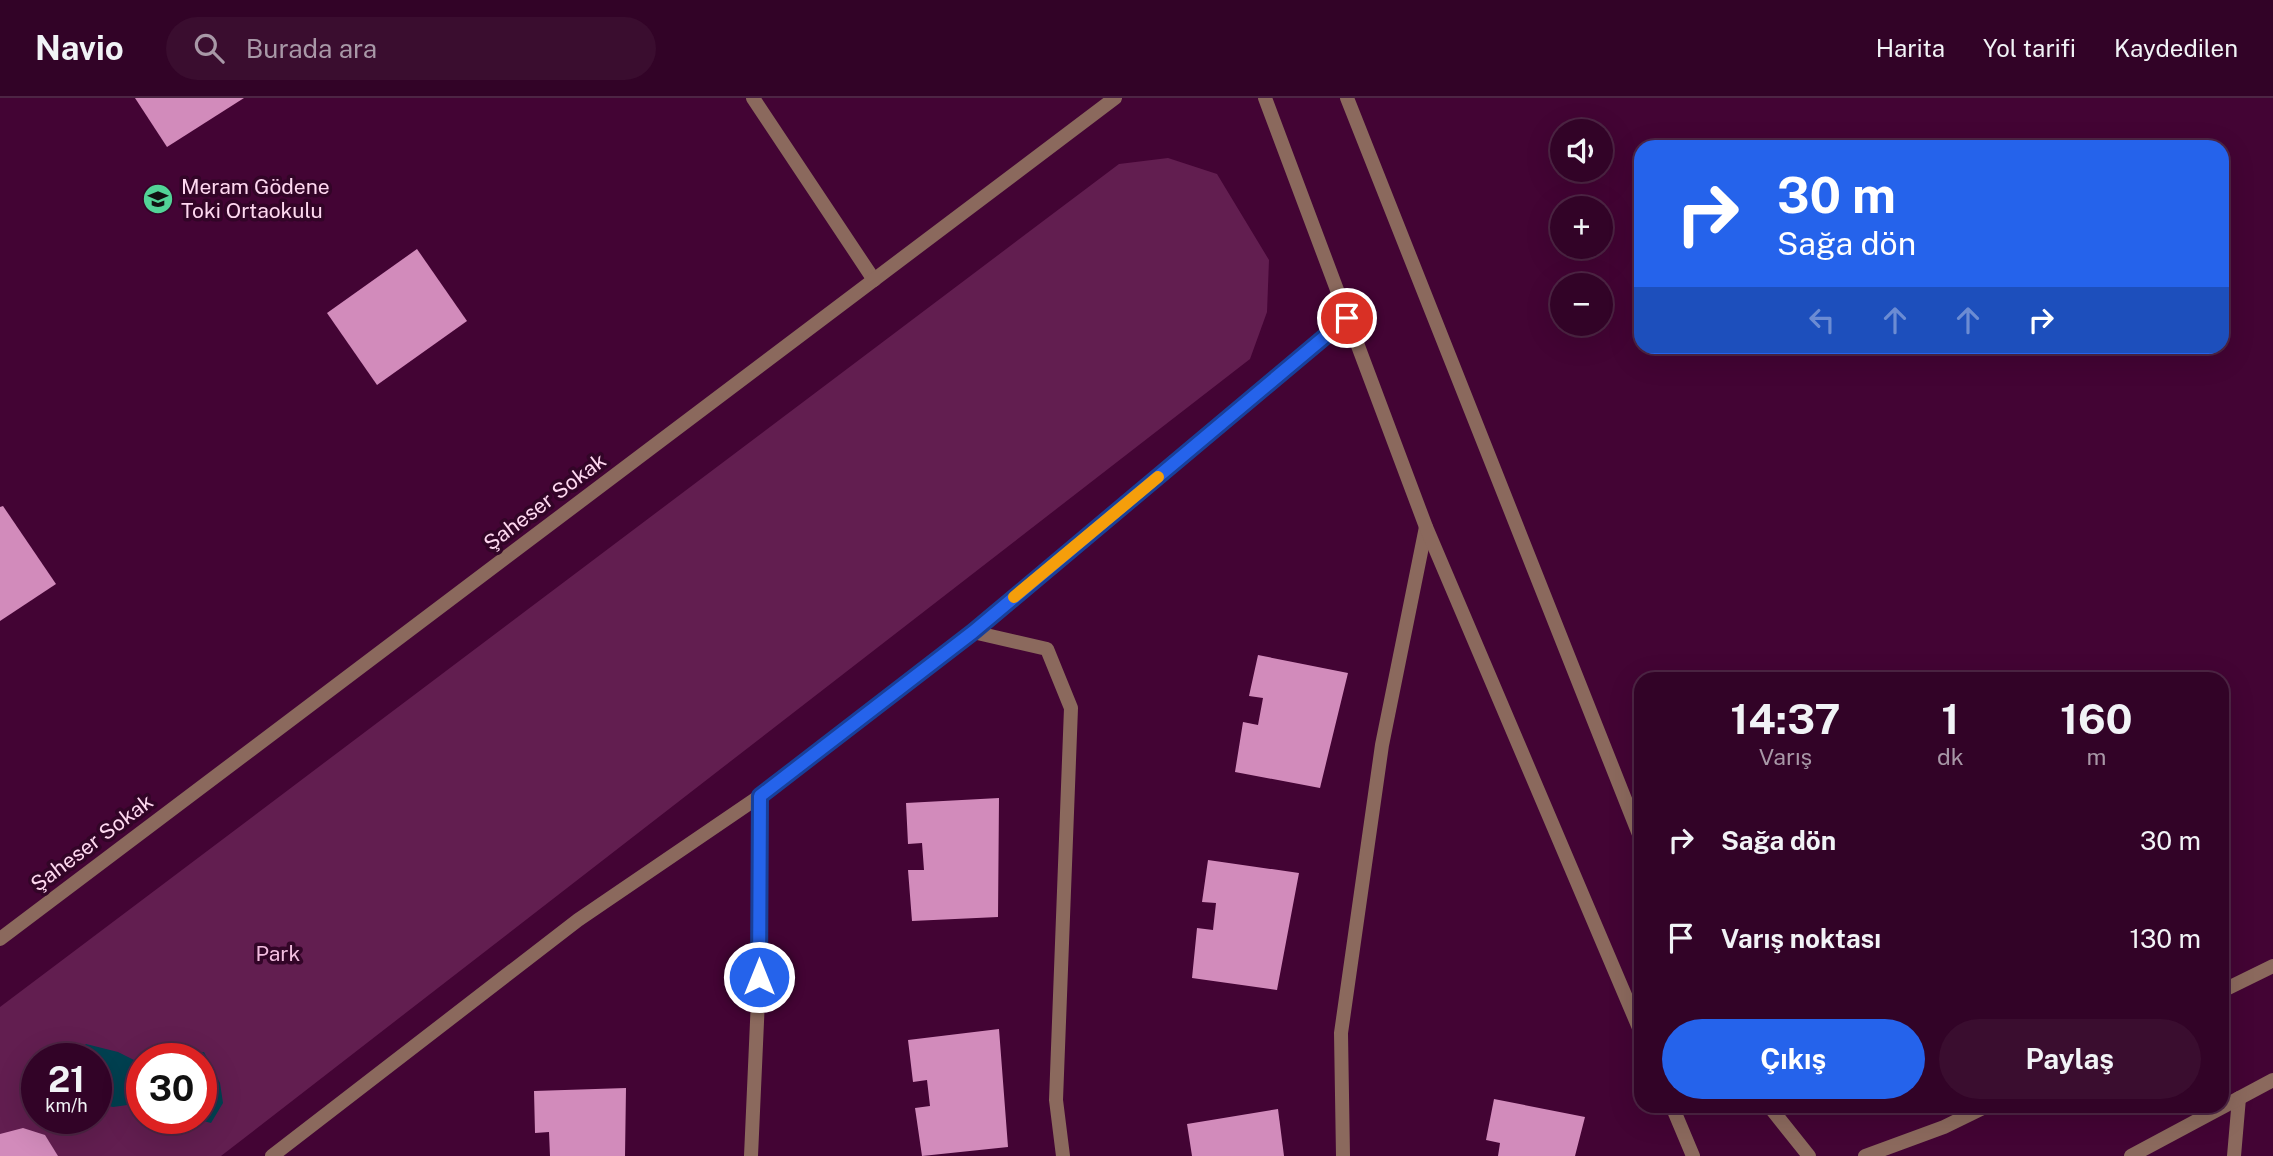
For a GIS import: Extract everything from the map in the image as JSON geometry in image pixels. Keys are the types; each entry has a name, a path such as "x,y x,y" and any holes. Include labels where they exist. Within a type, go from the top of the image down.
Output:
{"street":[{"path":"753,98 874,280"},
{"name":"Şaheser Sokak","path":"0,939 1115,98"},
{"path":"1265,98 1426,527 1634,1016"},
{"path":"1347,98 1634,822"},
{"path":"272,1156 578,920 760,796 973,632 1347,318"},
{"path":"1343,1156 1340,1033 1382,745 1426,527"},
{"path":"973,632 1047,649 1071,708 1056,1100 1063,1156"},
{"path":"751,1156 759,977 760,796"},
{"path":"2229,988 2273,966"},
{"path":"2229,1103 2273,1080"},
{"path":"2234,1156 2239,1098"},
{"path":"1675,1113 1693,1156"},
{"path":"1775,1113 1809,1156"},
{"path":"1865,1156 1944,1128 1973,1113"},
{"path":"2131,1156 2211,1113"}],"green space":[{"name":"Park","path":"1168,158 1217,174 1269,260 1267,312 1250,359 221,1156 0,1156 0,1007 1119,164"}],"water":[{"path":"112,1050 126,1056 126,1105 113,1107"},
{"path":"217,1077 220,1083 223,1103 217,1113"}],"building":[{"path":"135,98 244,98 167,147"},
{"path":"417,249 467,321 377,385 327,313"},
{"path":"3,506 56,584 0,621 0,507"},
{"path":"1258,655 1348,673 1320,788 1235,772 1243,722 1258,725 1263,698 1249,696"},
{"path":"999,798 998,917 912,921 908,870 924,870 922,843 908,844 906,803"},
{"path":"1208,860 1299,873 1277,990 1192,978 1197,928 1213,930 1216,903 1202,902"},
{"path":"999,1029 1008,1147 922,1156 915,1108 930,1106 927,1080 913,1082 908,1040"},
{"path":"626,1088 625,1156 550,1156 549,1132 535,1133 534,1091"},
{"path":"1494,1099 1585,1117 1575,1156 1498,1156 1500,1143 1486,1140"},
{"path":"1278,1109 1284,1156 1192,1156 1187,1124"},
{"path":"21,1129 21,1134 45,1135 58,1156 0,1156 0,1134"}],"slow traffic":[{"path":"1014,597 1158,477"}],"place":[{"name":"Meram Gödene Toki Ortaokulu","path":"158,199"}],"route":[{"path":"759,977 760,796 973,632 1347,318"}]}
